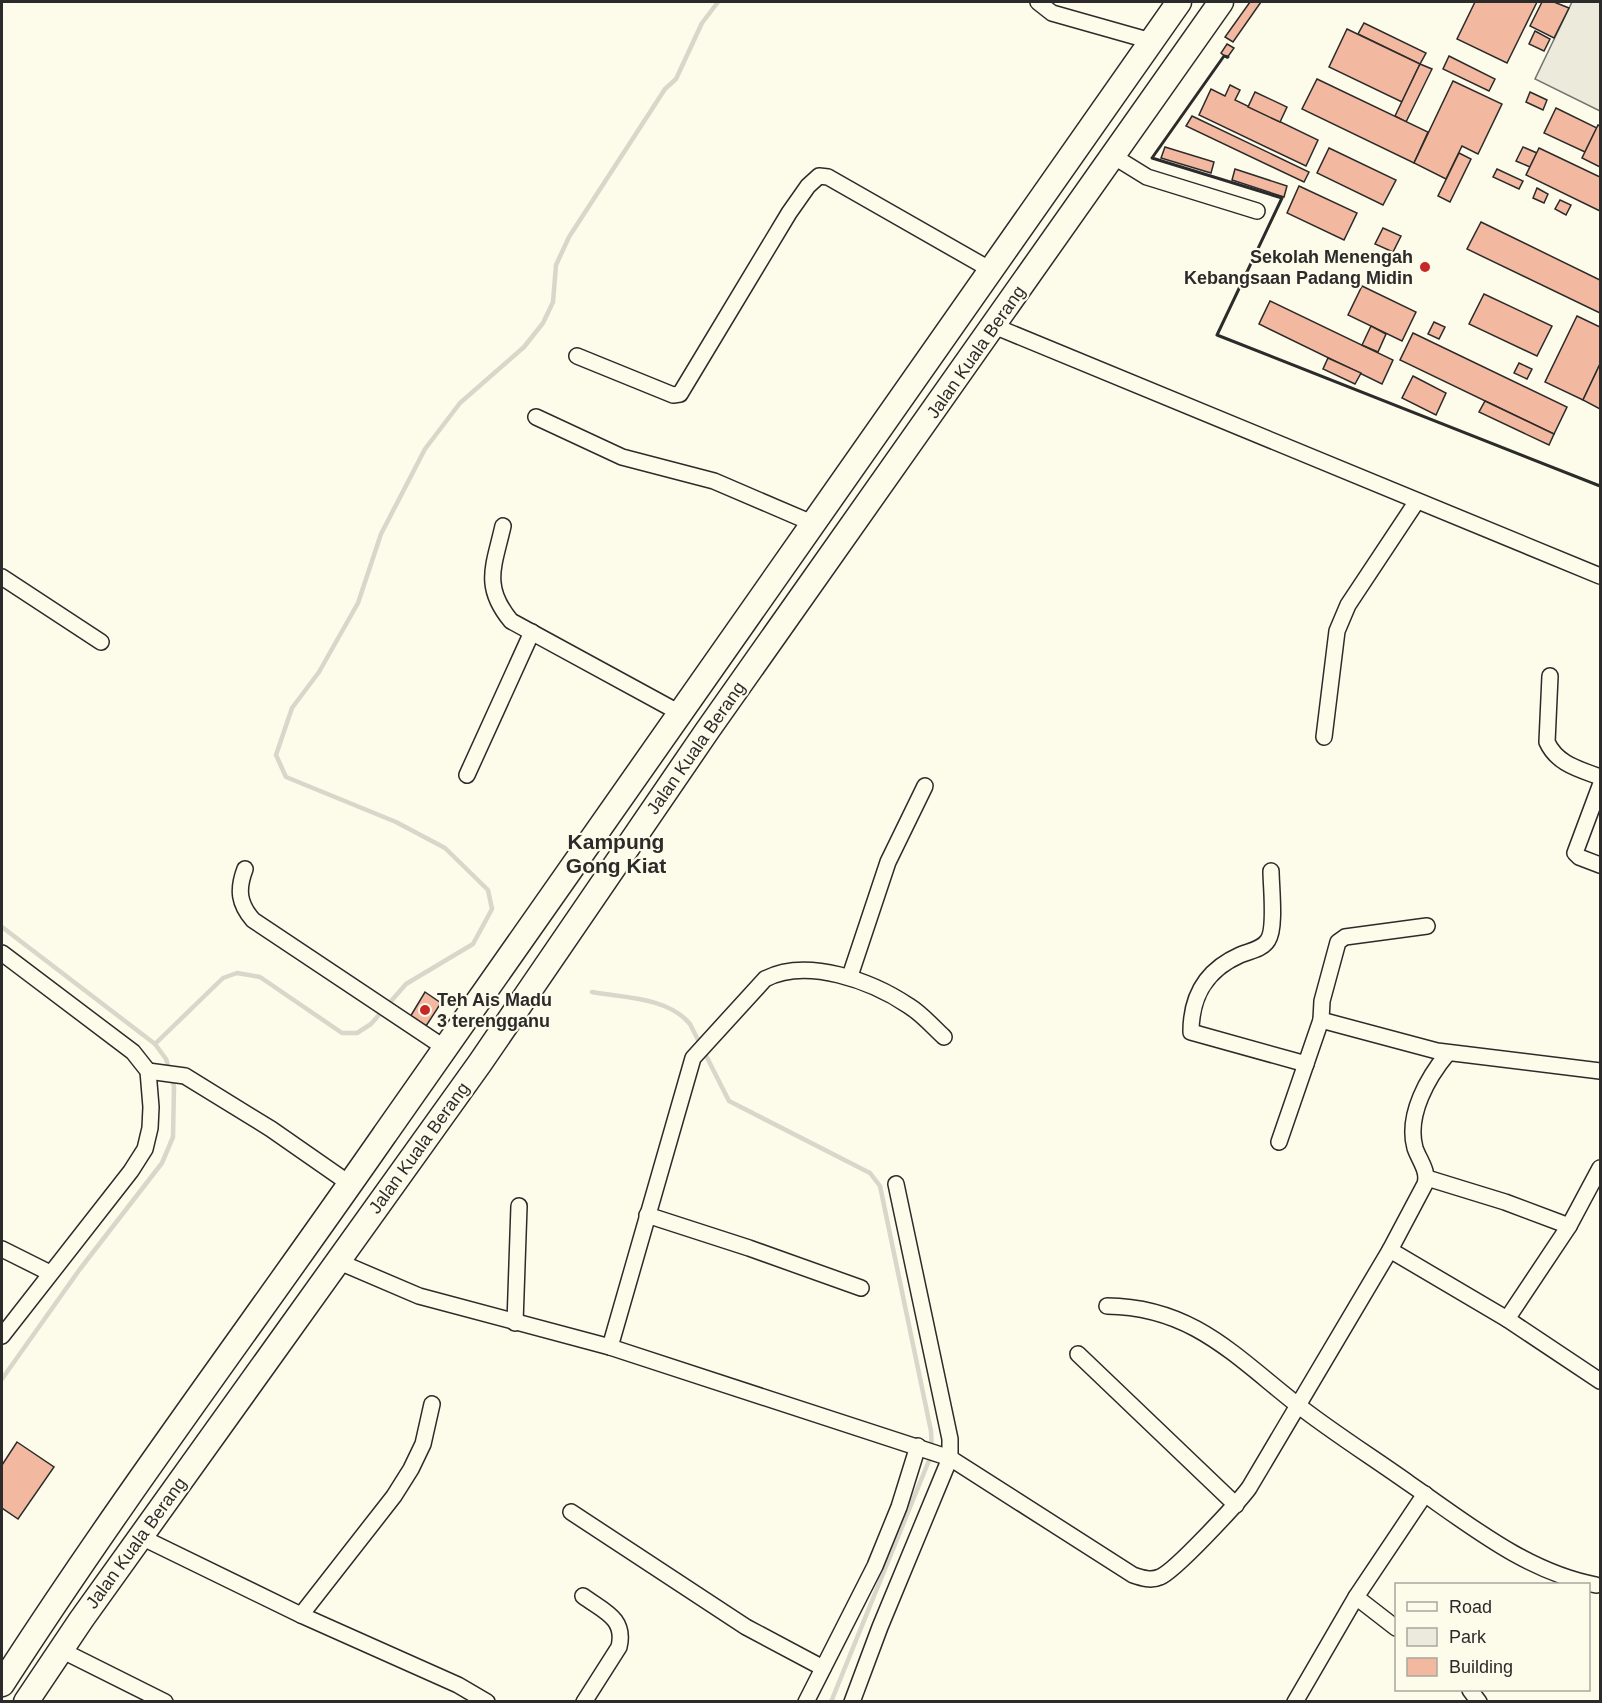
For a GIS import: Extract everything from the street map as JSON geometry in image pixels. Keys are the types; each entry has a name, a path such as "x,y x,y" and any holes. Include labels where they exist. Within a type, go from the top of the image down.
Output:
{"highway":[{"name":"Jalan Kuala Berang","path":"2,1684 61,1593 184,1416 350,1184 678,712 1179,2"},
{"name":"Jalan Kuala Berang","path":"26,1701 141,1536 480,1063 706,731 858,519 1221,2"},
{"path":"812,523 831,531 858,519"}],"street":[{"path":"1038,2 1052,13 1151,41"},
{"path":"1113,156 1147,177 1257,211"},
{"path":"577,356 630,379 674,395 680,394 789,213 808,186 819,176 828,177 991,270"},
{"path":"994,326 1600,576"},
{"path":"536,417 622,457 714,481 812,523"},
{"path":"1324,737 1337,631 1348,605 1417,501"},
{"path":"503,526 491,576 493,595 511,621 678,712"},
{"path":"2,577 101,642"},
{"path":"467,775 532,632"},
{"path":"1550,676 1547,742 1551,752 1559,760 1600,777"},
{"path":"850,976 888,862 925,786"},
{"path":"1600,786 1575,853 1600,865"},
{"path":"244,869 240,882 240,897 244,910 254,920 445,1048"},
{"path":"1271,871 1272,929 1269,940 1261,947 1220,965 1204,981 1194,1002 1191,1032 1306,1064"},
{"path":"1279,1142 1322,1020 1322,1002 1338,942 1345,937 1427,926"},
{"path":"2,953 133,1052 152,1071 185,1077 271,1129 350,1184"},
{"path":"610,1347 693,1058 765,979 779,972 850,976 910,1006 944,1037"},
{"path":"1322,1020 1448,1053 1600,1071"},
{"path":"338,1261 418,1296 610,1347 947,1456 1133,1575 1143,1578 1163,1576 1236,1504 1249,1488 1390,1250 1427,1178 1415,1147 1414,1131 1419,1104 1430,1075 1448,1053"},
{"path":"2,1336 145,1149 151,1107 152,1071"},
{"path":"1507,1319 1569,1226 1600,1168"},
{"path":"1427,1178 1505,1202 1569,1226"},
{"path":"852,1701 947,1456 950,1439 896,1184"},
{"path":"515,1323 519,1206"},
{"path":"647,1215 861,1288"},
{"path":"2,1249 50,1273"},
{"path":"1390,1250 1507,1319 1600,1381"},
{"path":"1107,1306 1147,1310 1185,1321 1226,1348 1297,1404 1425,1494 1531,1563 1555,1574 1599,1585"},
{"path":"1078,1354 1236,1504"},
{"path":"301,1615 405,1478 423,1444 432,1404"},
{"path":"807,1701 875,1566 921,1447"},
{"path":"1295,1701 1356,1596 1425,1494"},
{"path":"571,1512 746,1628 823,1668"},
{"path":"141,1536 301,1615 458,1685 488,1701"},
{"path":"583,1596 616,1620 621,1628 619,1647 584,1701"},
{"path":"1356,1596 1395,1627"},
{"path":"61,1650 165,1701"}],"green space":[{"path":"1572,2 1600,2 1600,111 1535,79"}],"building":[{"path":"1250,2 1261,2 1233,42 1225,37"},
{"path":"1475,2 1537,2 1507,63 1457,39"},
{"path":"1542,2 1554,2 1569,8 1554,38 1530,26"},
{"path":"1364,23 1426,53 1420,64 1358,34"},
{"path":"1347,29 1420,64 1402,102 1329,67"},
{"path":"1535,31 1550,39 1544,51 1529,44"},
{"path":"1227,44 1234,48 1227,58 1221,53"},
{"path":"1449,56 1495,79 1489,91 1443,69"},
{"path":"1420,64 1432,69 1406,122 1395,116"},
{"path":"1317,79 1428,132 1414,163 1302,109"},
{"path":"1453,81 1502,104 1478,154 1462,146 1446,179 1414,163"},
{"path":"1230,85 1240,90 1235,100 1318,140 1306,166 1199,115 1211,89 1225,96"},
{"path":"1255,92 1287,107 1280,122 1248,107"},
{"path":"1530,92 1547,100 1543,110 1526,102"},
{"path":"1556,108 1597,128 1585,152 1544,133"},
{"path":"1192,116 1309,172 1304,182 1186,126"},
{"path":"1598,125 1600,126 1600,167 1582,158"},
{"path":"1165,147 1214,162 1211,173 1161,158"},
{"path":"1523,147 1537,153 1530,167 1516,161"},
{"path":"1329,148 1396,180 1383,205 1317,173"},
{"path":"1539,148 1600,177 1600,211 1526,175"},
{"path":"1459,153 1471,159 1450,202 1438,196"},
{"path":"1235,169 1287,186 1284,197 1232,180"},
{"path":"1497,169 1523,181 1519,189 1493,177"},
{"path":"1299,186 1357,213 1344,240 1287,213"},
{"path":"1537,188 1548,194 1544,203 1533,198"},
{"path":"1560,200 1571,205 1566,215 1555,209"},
{"path":"1481,222 1600,280 1600,313 1467,249"},
{"path":"1383,228 1401,236 1393,252 1375,244"},
{"path":"1362,286 1416,312 1402,341 1348,315"},
{"path":"1484,294 1552,326 1537,356 1469,324"},
{"path":"1270,301 1393,360 1382,384 1259,324"},
{"path":"1577,316 1600,327 1600,364 1583,400 1545,382"},
{"path":"1434,322 1445,327 1439,339 1428,334"},
{"path":"1371,326 1386,334 1378,352 1362,345"},
{"path":"1413,333 1567,407 1554,434 1400,360"},
{"path":"1328,358 1361,373 1355,384 1323,369"},
{"path":"1519,363 1532,369 1527,379 1514,373"},
{"path":"1600,364 1600,409 1583,400"},
{"path":"1413,376 1446,393 1436,415 1402,398"},
{"path":"1485,401 1554,434 1549,445 1479,412"},
{"name":"Teh Ais Madu 3 terengganu","path":"425,992 441,1003 426,1026 410,1017"},
{"path":"17,1442 54,1467 18,1519 2,1508 2,1465"}],"waterway":[{"path":"155,1044 223,978 237,973 260,977 342,1033 357,1033 371,1024 406,984 473,944 492,909 488,890 445,848 396,822 286,777 276,755 292,708 319,672 358,603 381,534 425,449 460,403 524,347 543,323 553,302 556,265 569,237 665,89 676,79 702,23 718,2"},
{"path":"2,927 155,1044 166,1059 174,1086 173,1137 162,1163 80,1269 2,1379"},
{"path":"592,992 645,1000 670,1008 681,1015 690,1024 729,1101 870,1173 880,1186 931,1431 932,1453 831,1702"}],"wall":[{"path":"1228,57 1224,56 1152,158 1282,198 1217,335 1600,486"}],"place":[{"name":"Sekolah Menengah Kebangsaan Padang Midin","path":"1425,267"},
{"name":"Teh Ais Madu 3 terengganu","path":"425,1010"}],"district":[{"name":"Kampung Gong Kiat","path":"616,853"}]}
